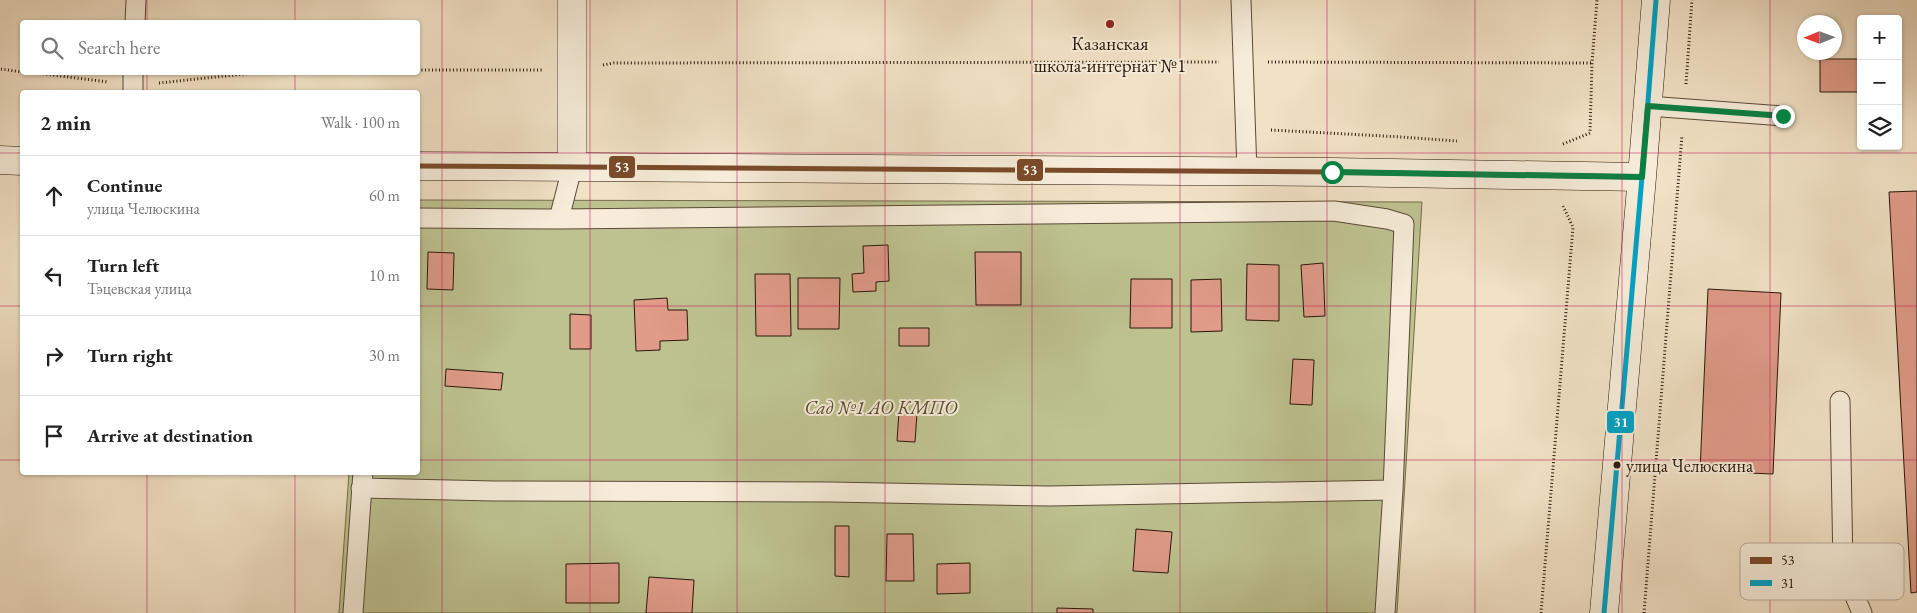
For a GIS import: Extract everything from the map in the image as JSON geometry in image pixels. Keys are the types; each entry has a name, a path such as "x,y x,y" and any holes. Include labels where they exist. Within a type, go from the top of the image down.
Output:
{"main road":[{"path":"572,0 572,168"},
{"path":"1604,613 1656,0"},
{"path":"0,160 20,161"},
{"path":"420,166 1642,177"}],"lane":[{"path":"135,20 136,0"},
{"path":"1241,0 1247,172"},
{"path":"133,75 133,90"},
{"path":"1648,106 1684,107 1783,116"},
{"path":"559,219 572,168"},
{"path":"420,218 559,219 1334,211 1387,219 1404,224 1393,490 1385,613"},
{"path":"1840,401 1843,543"},
{"path":"354,613 362,480 494,491 830,492 1049,496 1393,490"},
{"path":"1857,600 1862,613"}],"path":[{"path":"1541,613 1572,227 1550,176 1550,149 1590,133 1592,63 1597,0"},
{"path":"1644,613 1692,0"},
{"path":"420,70 571,70 624,63 1592,63"},
{"path":"1,69 20,72"},
{"path":"1244,128 1461,142"}],"green space":[{"name":"Сад №1 АО КМПО","path":"420,200 1422,202 1397,613 339,613 349,475 420,475"}],"building":[{"path":"1857,59 1857,92 1820,92 1820,60"},
{"path":"1917,191 1917,592 1911,593 1889,192"},
{"path":"888,245 889,281 876,282 876,291 853,292 852,274 864,273 863,246"},
{"path":"428,252 454,253 453,290 427,289"},
{"path":"975,252 1021,252 1021,305 976,305"},
{"path":"1323,263 1325,316 1304,317 1301,265"},
{"path":"1247,264 1279,265 1279,321 1246,320"},
{"path":"755,274 790,274 791,336 756,336"},
{"path":"798,278 840,278 839,329 798,329"},
{"path":"1131,279 1172,279 1172,328 1130,328"},
{"path":"1221,279 1222,331 1191,332 1191,280"},
{"path":"1708,289 1781,293 1773,474 1700,471"},
{"path":"667,298 668,310 687,310 688,340 660,341 660,350 636,351 634,300"},
{"path":"570,314 591,315 591,349 570,349"},
{"path":"899,328 929,328 929,346 899,346"},
{"path":"1293,359 1314,360 1312,405 1290,404"},
{"path":"446,369 503,373 501,390 445,386"},
{"path":"899,412 917,413 915,442 897,441"},
{"path":"835,526 849,526 849,577 835,576"},
{"path":"1136,529 1172,532 1168,573 1133,571"},
{"path":"887,534 913,534 914,581 886,581"},
{"path":"619,563 619,603 566,603 566,564"},
{"path":"970,563 970,593 937,594 937,564"},
{"path":"649,577 694,580 692,613 646,613"},
{"path":"1057,608 1093,609 1093,613 1057,613"}],"transit line":[{"name":"31","path":"1604,613 1656,0"},
{"name":"53","path":"420,166 1332,172 1642,177"}],"place":[{"name":"Казанская школа-интернат №1","path":"1110,24"},
{"name":"улица Челюскина","path":"1617,465"}],"route":[{"path":"1332,172 1642,177 1648,106 1684,107 1783,116"}]}
